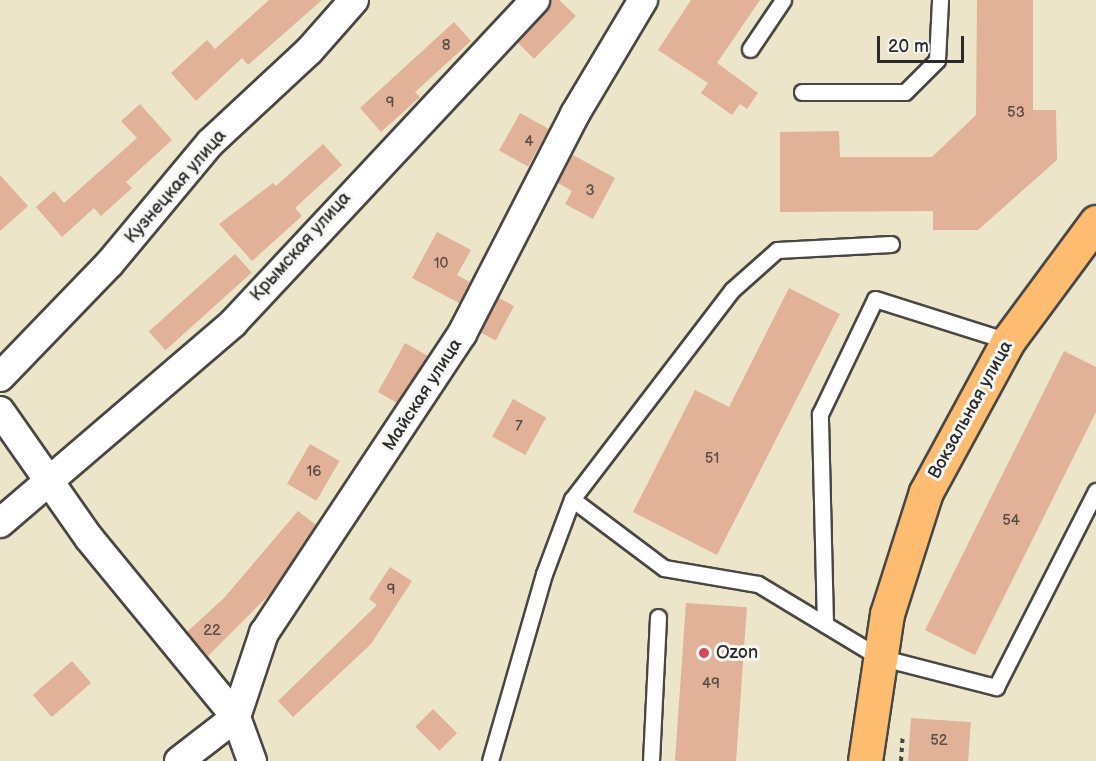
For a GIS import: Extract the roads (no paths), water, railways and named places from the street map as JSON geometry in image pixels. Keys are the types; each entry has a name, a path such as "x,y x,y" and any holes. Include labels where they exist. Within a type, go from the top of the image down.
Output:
{"main road":[{"name":"Вокзальная улица","path":"865,761 879,657 926,492 1008,341 1096,222"}],"street":[{"name":"Кузнецкая улица","path":"0,377 110,263 210,143 309,51 354,0"},
{"name":"Крымская улица","path":"0,523 233,323 535,0"},
{"name":"Майская улица","path":"236,717 264,633 462,334 575,114 639,1"},
{"path":"0,411 51,477 89,538 236,717 252,761"},
{"path":"179,761 236,717"}],"lane":[{"path":"750,49 783,0"},
{"path":"802,92 906,92 937,60 940,0"},
{"path":"490,761 544,574 572,499 732,290 777,250 891,244"},
{"path":"825,624 820,414 875,299 1008,341"},
{"path":"572,499 664,568 758,584 879,657 996,687 1096,491"},
{"path":"651,761 658,617"}],"place":[{"name":"Ozon","path":"704,653"}]}
